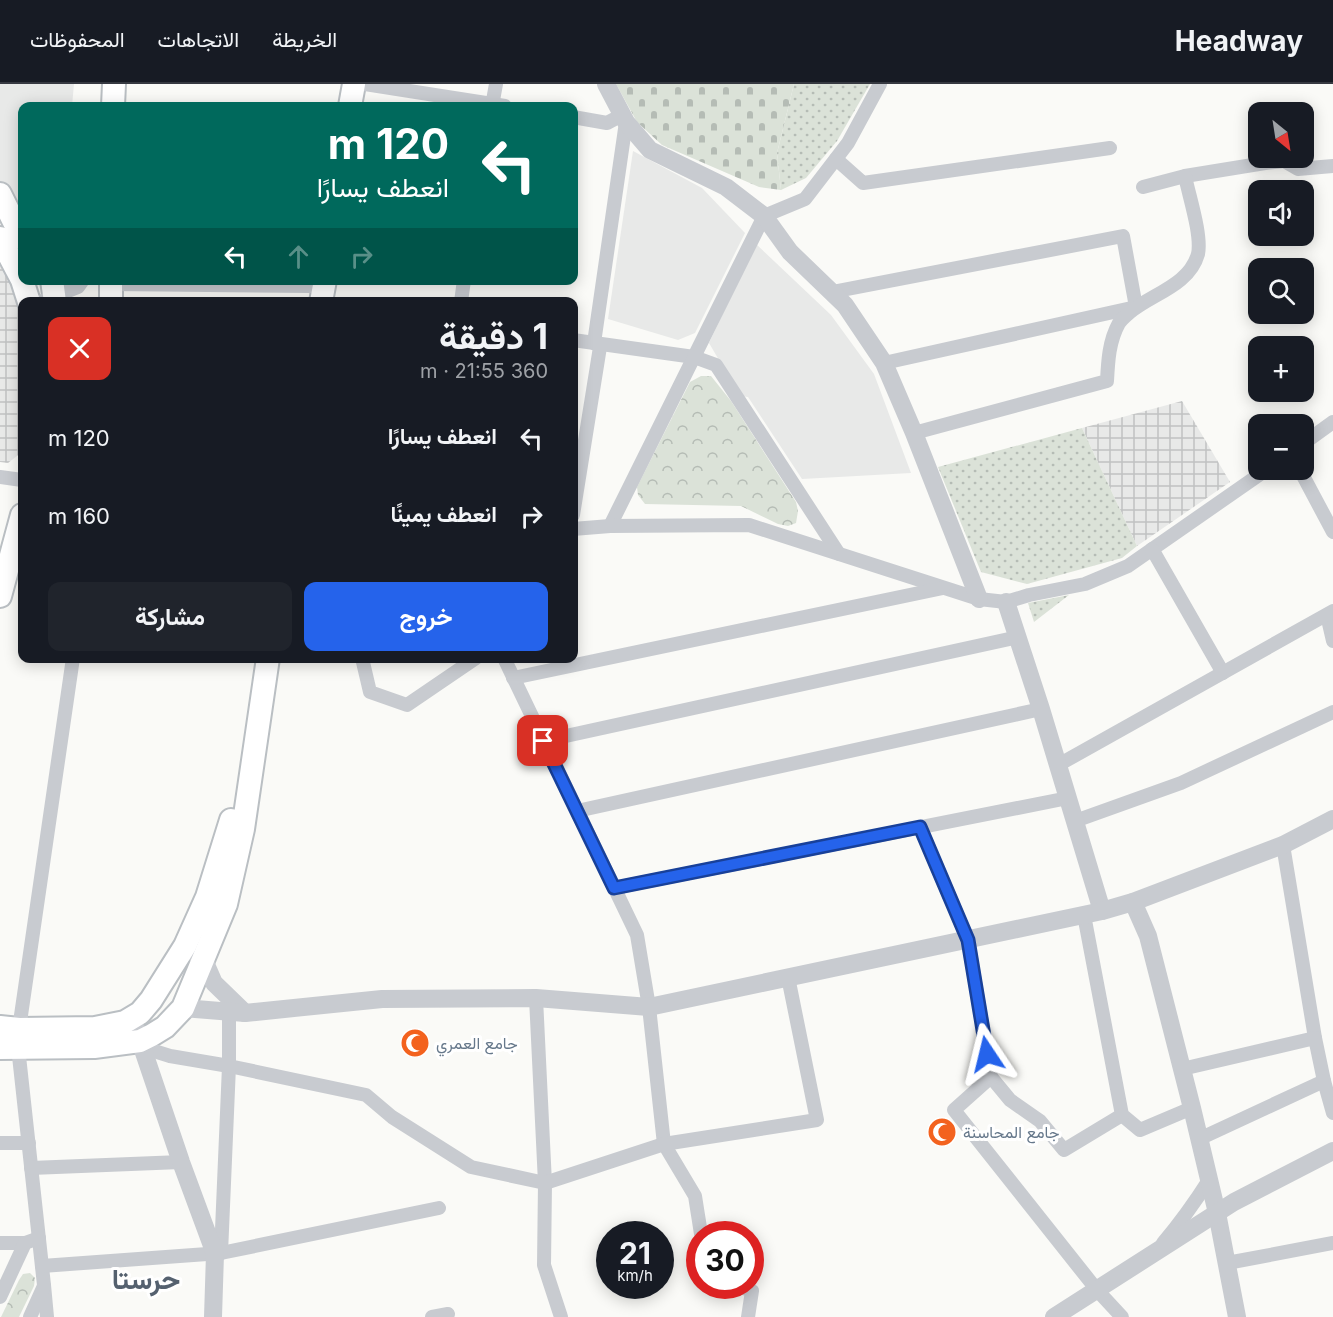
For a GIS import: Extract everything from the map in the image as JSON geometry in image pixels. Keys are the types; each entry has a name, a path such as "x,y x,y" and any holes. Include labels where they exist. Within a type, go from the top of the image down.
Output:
{"main road":[{"path":"113,102 114,84"},
{"path":"338,102 341,84"},
{"path":"352,102 354,84"},
{"path":"0,194 18,230"},
{"path":"0,238 18,272"},
{"path":"1,587 18,529"},
{"path":"9,1038 95,1028 125,1022 140,1013 151,1000 185,946 207,897 230,826 254,663"},
{"path":"9,1038 94,1047 140,1041 165,1027 183,1008 226,904 240,840 267,663"}],"street":[{"path":"365,84 473,102"},
{"path":"496,84 497,102"},
{"path":"606,84 624,118 650,150 726,187 764,216 790,252 845,305 884,363 979,599"},
{"path":"610,526 764,216 805,199 848,143 880,84"},
{"path":"578,118 607,123 624,118"},
{"path":"594,343 624,118"},
{"path":"836,159 862,183 1110,148"},
{"path":"1143,187 1185,176 1265,163 1284,161 1298,169 1333,166"},
{"path":"914,433 1107,381 1109,351 1120,322 1136,307 1171,287 1190,270 1198,253 1198,232 1185,176"},
{"path":"832,292 1123,236 1136,307"},
{"path":"50,295 79,285"},
{"path":"111,289 315,290"},
{"path":"884,363 1136,307"},
{"path":"578,341 694,357 716,365 839,554"},
{"path":"578,484 600,347 594,343"},
{"path":"1314,436 1333,422"},
{"path":"0,477 18,479"},
{"path":"578,528 749,525 979,599 1006,602 1085,584 1128,566 1252,480"},
{"path":"1305,480 1333,532"},
{"path":"1152,549 1223,673"},
{"path":"513,678 945,588"},
{"path":"1006,602 1075,821 1093,913 1122,1115 1140,1130 1192,1108"},
{"path":"1058,765 1330,613 1333,641"},
{"path":"543,741 1018,637"},
{"path":"46,1317 45,1285 29,1143 9,1038 72,663"},
{"path":"363,663 370,692 407,705 469,663"},
{"path":"506,663 637,935 649,1007 664,1144 695,1196 699,1221"},
{"path":"577,811 1041,709"},
{"path":"1075,821 1181,783 1333,712"},
{"path":"614,888 1068,798"},
{"path":"183,1008 237,1012 382,999 536,998 649,1007 1093,913 1133,902 1283,845 1333,819"},
{"path":"920,827 968,940 991,1077 1010,1100 1040,1121 1064,1150 1122,1115"},
{"path":"1283,845 1324,1081 1333,1113"},
{"path":"1133,902 1148,936 1192,1108 1217,1214 1237,1317"},
{"path":"185,946 204,960 214,983 237,1012 229,1066 213,1317"},
{"path":"140,1041 146,1047 162,1054 366,1095 392,1117 471,1167 545,1183 664,1144 817,1120 788,977"},
{"path":"536,998 545,1183 544,1265 561,1317"},
{"path":"133,1018 181,1161 218,1254 219,1317"},
{"path":"1182,1069 1316,1038"},
{"path":"991,1077 954,1110 1097,1290 1122,1317"},
{"path":"1199,1138 1324,1081"},
{"path":"0,1143 29,1143"},
{"path":"1054,1317 1234,1202 1333,1151"},
{"path":"31,1168 181,1161"},
{"path":"1141,1263 1179,1224 1209,1180"},
{"path":"42,1266 218,1254 439,1208"},
{"path":"0,1244 25,1243 39,1238"},
{"path":"0,1298 25,1243"},
{"path":"1227,1263 1333,1243"},
{"path":"30,1317 45,1285"},
{"path":"748,1317 751,1299"},
{"path":"432,1317 448,1314"}],"shaded area":[{"path":"0,84 74,84 72,102 18,102 18,218 0,181"},
{"path":"633,151 702,188 745,233 695,333 678,340 608,319"},
{"path":"756,244 831,315 874,374 911,473 802,479 748,397 740,396 709,343"},
{"path":"0,265 11,285 18,307 18,455 8,463 0,462"},
{"path":"1182,401 1230,482 1137,546 1082,428"}],"green space":[{"path":"616,84 794,84 777,153 781,190 759,187 662,145 637,122"},
{"path":"794,84 870,84 837,141 806,178 781,190 777,153"},
{"path":"701,376 711,376 731,401 796,502 798,511 796,523 788,526 778,524 741,506 645,504 638,495 637,487 690,382"},
{"path":"1082,428 1137,546 1122,558 1027,584 981,572 938,467"},
{"path":"1069,595 1034,622 1028,603"},
{"path":"30,1273 35,1278 34,1286 19,1317 1,1317 19,1280 23,1274"}],"place":[{"name":"جامع العمري","path":"415,1043"},
{"name":"جامع المحاسنة","path":"942,1132"}],"district":[{"name":"حرستا","path":"146,1279"}],"route":[{"path":"543,741 614,888 920,827 968,940 987,1054"}]}
